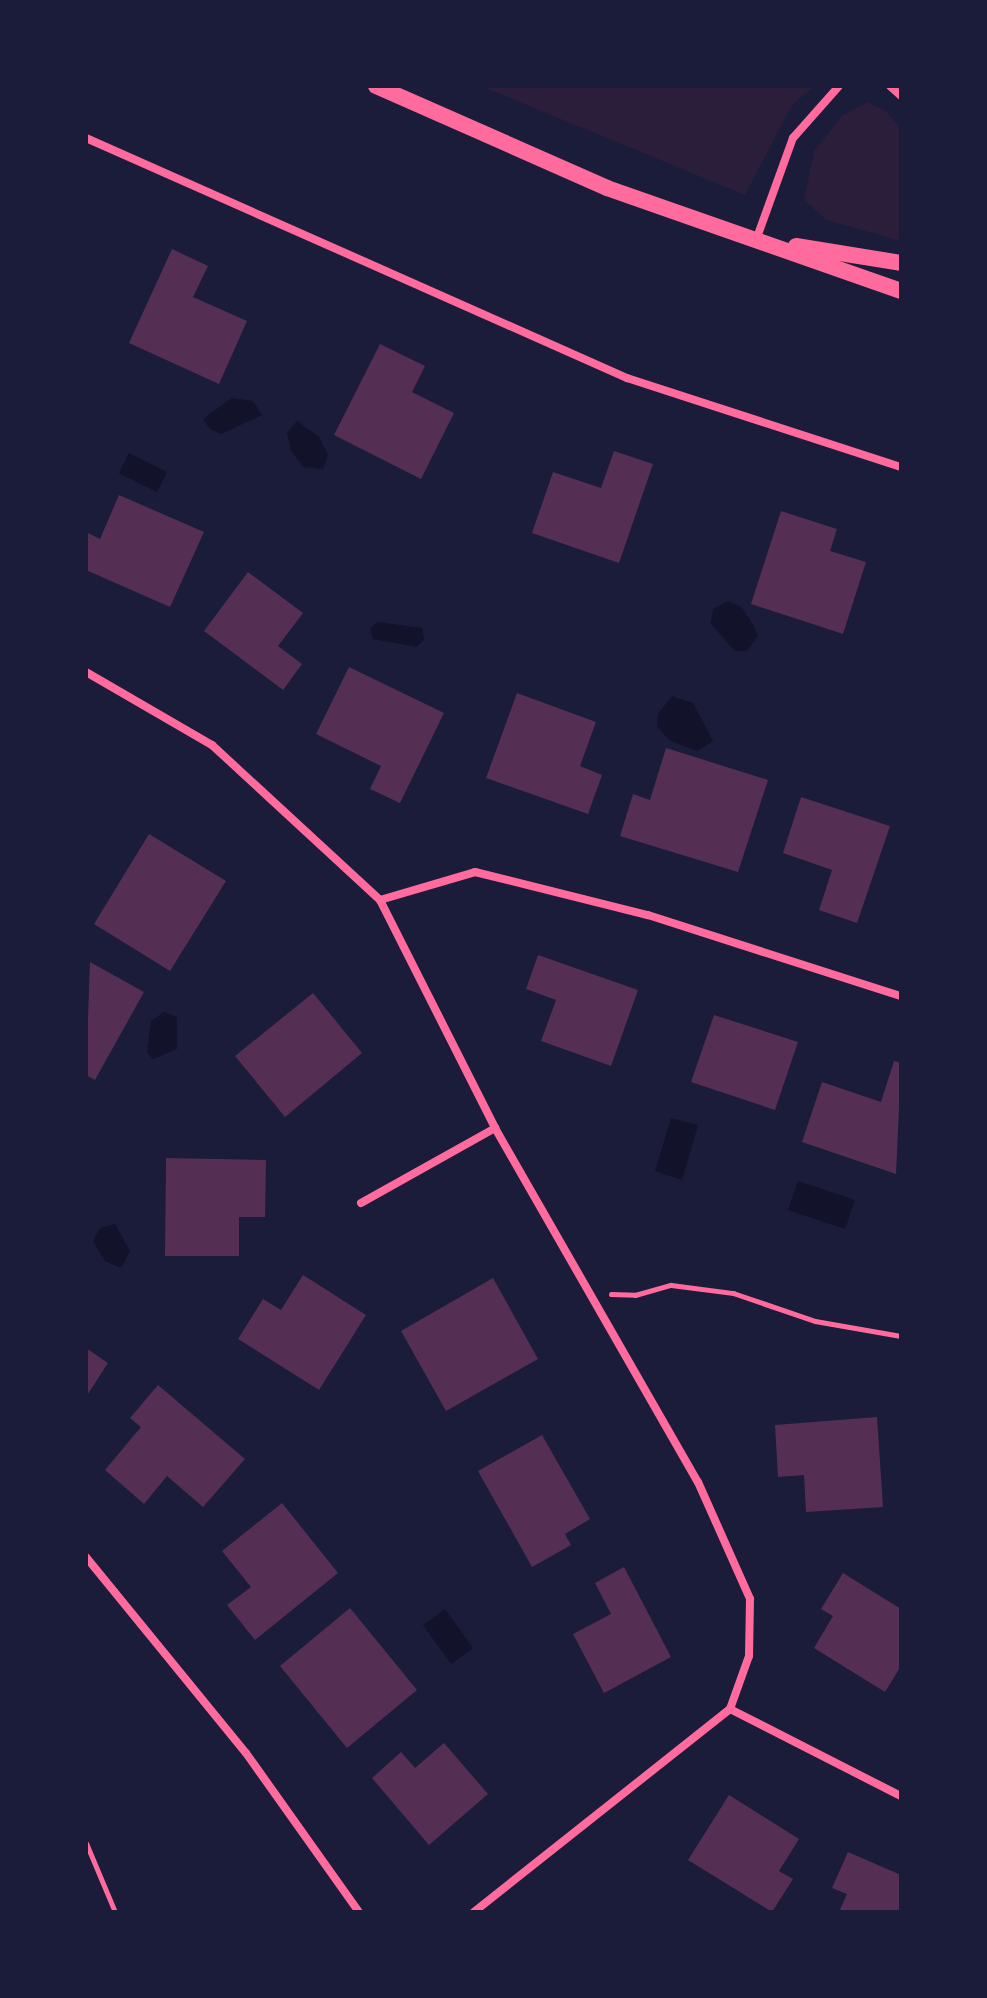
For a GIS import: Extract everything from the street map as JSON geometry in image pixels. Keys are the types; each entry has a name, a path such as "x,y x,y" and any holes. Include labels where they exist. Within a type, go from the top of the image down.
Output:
{"main road":[{"path":"376,86 607,188 901,291"},
{"path":"756,240 901,263"}],"street":[{"path":"756,240 793,138 839,86"},
{"path":"890,86 901,96"},
{"path":"86,138 627,378 901,467"},
{"path":"86,672 212,745 380,900 495,1128 586,1294 698,1482 750,1599 749,1656 730,1709 474,1912"},
{"path":"380,900 475,872 648,915 901,996"},
{"path":"361,1203 495,1128"},
{"path":"86,1557 246,1753 359,1912"},
{"path":"730,1709 901,1796"}],"path":[{"path":"586,1294 635,1295 671,1285 733,1293 815,1321 901,1336"},
{"path":"86,1843 115,1912"}],"shaded area":[{"path":"481,86 815,86 792,105 745,195"},
{"path":"867,102 885,110 901,128 901,241 826,220 804,200 814,151 843,115"},
{"path":"232,398 253,401 262,415 221,434 210,429 203,419"},
{"path":"297,421 319,437 328,455 323,469 303,467 292,452 287,433"},
{"path":"129,453 167,472 157,492 119,473"},
{"path":"728,601 741,607 758,636 747,651 735,651 711,624 713,609"},
{"path":"377,622 422,628 424,639 417,647 373,639 370,629"},
{"path":"672,696 693,703 713,741 697,751 669,740 657,726 658,714"},
{"path":"164,1012 177,1017 177,1049 153,1059 147,1052 151,1021"},
{"path":"671,1118 698,1125 682,1180 655,1171"},
{"path":"798,1181 855,1200 845,1229 788,1210"},
{"path":"115,1224 130,1251 121,1268 105,1261 93,1241 100,1228"},
{"path":"445,1609 473,1648 451,1664 423,1625"}],"building":[{"path":"172,249 208,266 193,297 247,321 219,384 129,343"},
{"path":"380,344 425,366 412,392 454,413 421,479 334,435"},
{"path":"614,451 653,464 619,563 532,533 553,472 601,488"},
{"path":"119,495 204,532 170,607 86,570 86,532 100,539"},
{"path":"781,511 837,529 830,551 866,562 843,634 751,604"},
{"path":"248,572 303,613 278,646 302,664 283,690 204,631"},
{"path":"349,667 444,713 400,803 370,789 381,766 316,734"},
{"path":"517,693 596,722 580,766 602,775 588,814 486,778"},
{"path":"666,748 768,780 738,872 620,836 633,794 650,800"},
{"path":"801,797 890,826 857,923 819,910 832,870 783,853"},
{"path":"149,834 226,881 170,971 94,924"},
{"path":"538,955 638,990 611,1066 541,1041 556,1000 526,989"},
{"path":"90,962 144,992 95,1080 86,1075"},
{"path":"313,993 362,1053 285,1117 235,1056"},
{"path":"714,1015 798,1042 775,1110 691,1082"},
{"path":"894,1061 901,1063 896,1174 802,1142 822,1082 881,1102"},
{"path":"166,1158 266,1160 265,1217 239,1217 239,1256 165,1256"},
{"path":"303,1275 366,1315 319,1390 238,1339 263,1299 281,1310"},
{"path":"493,1278 538,1359 446,1411 401,1331"},
{"path":"86,1348 108,1363 86,1397"},
{"path":"158,1385 245,1459 203,1507 167,1476 144,1504 105,1470 141,1427 130,1418"},
{"path":"877,1417 883,1507 806,1512 804,1475 778,1477 775,1425"},
{"path":"542,1435 590,1519 565,1534 571,1545 532,1567 478,1471"},
{"path":"282,1503 338,1573 255,1640 227,1605 251,1587 222,1551"},
{"path":"624,1567 671,1657 604,1693 573,1634 611,1614 595,1583"},
{"path":"843,1573 901,1609 901,1666 885,1692 814,1648 833,1616 821,1609"},
{"path":"350,1608 417,1690 347,1748 280,1666"},
{"path":"444,1743 488,1794 429,1845 372,1778 401,1752 415,1768"},
{"path":"729,1795 799,1839 779,1871 793,1879 772,1912 688,1860"},
{"path":"848,1852 901,1875 901,1912 839,1912 847,1894 832,1888"}]}
